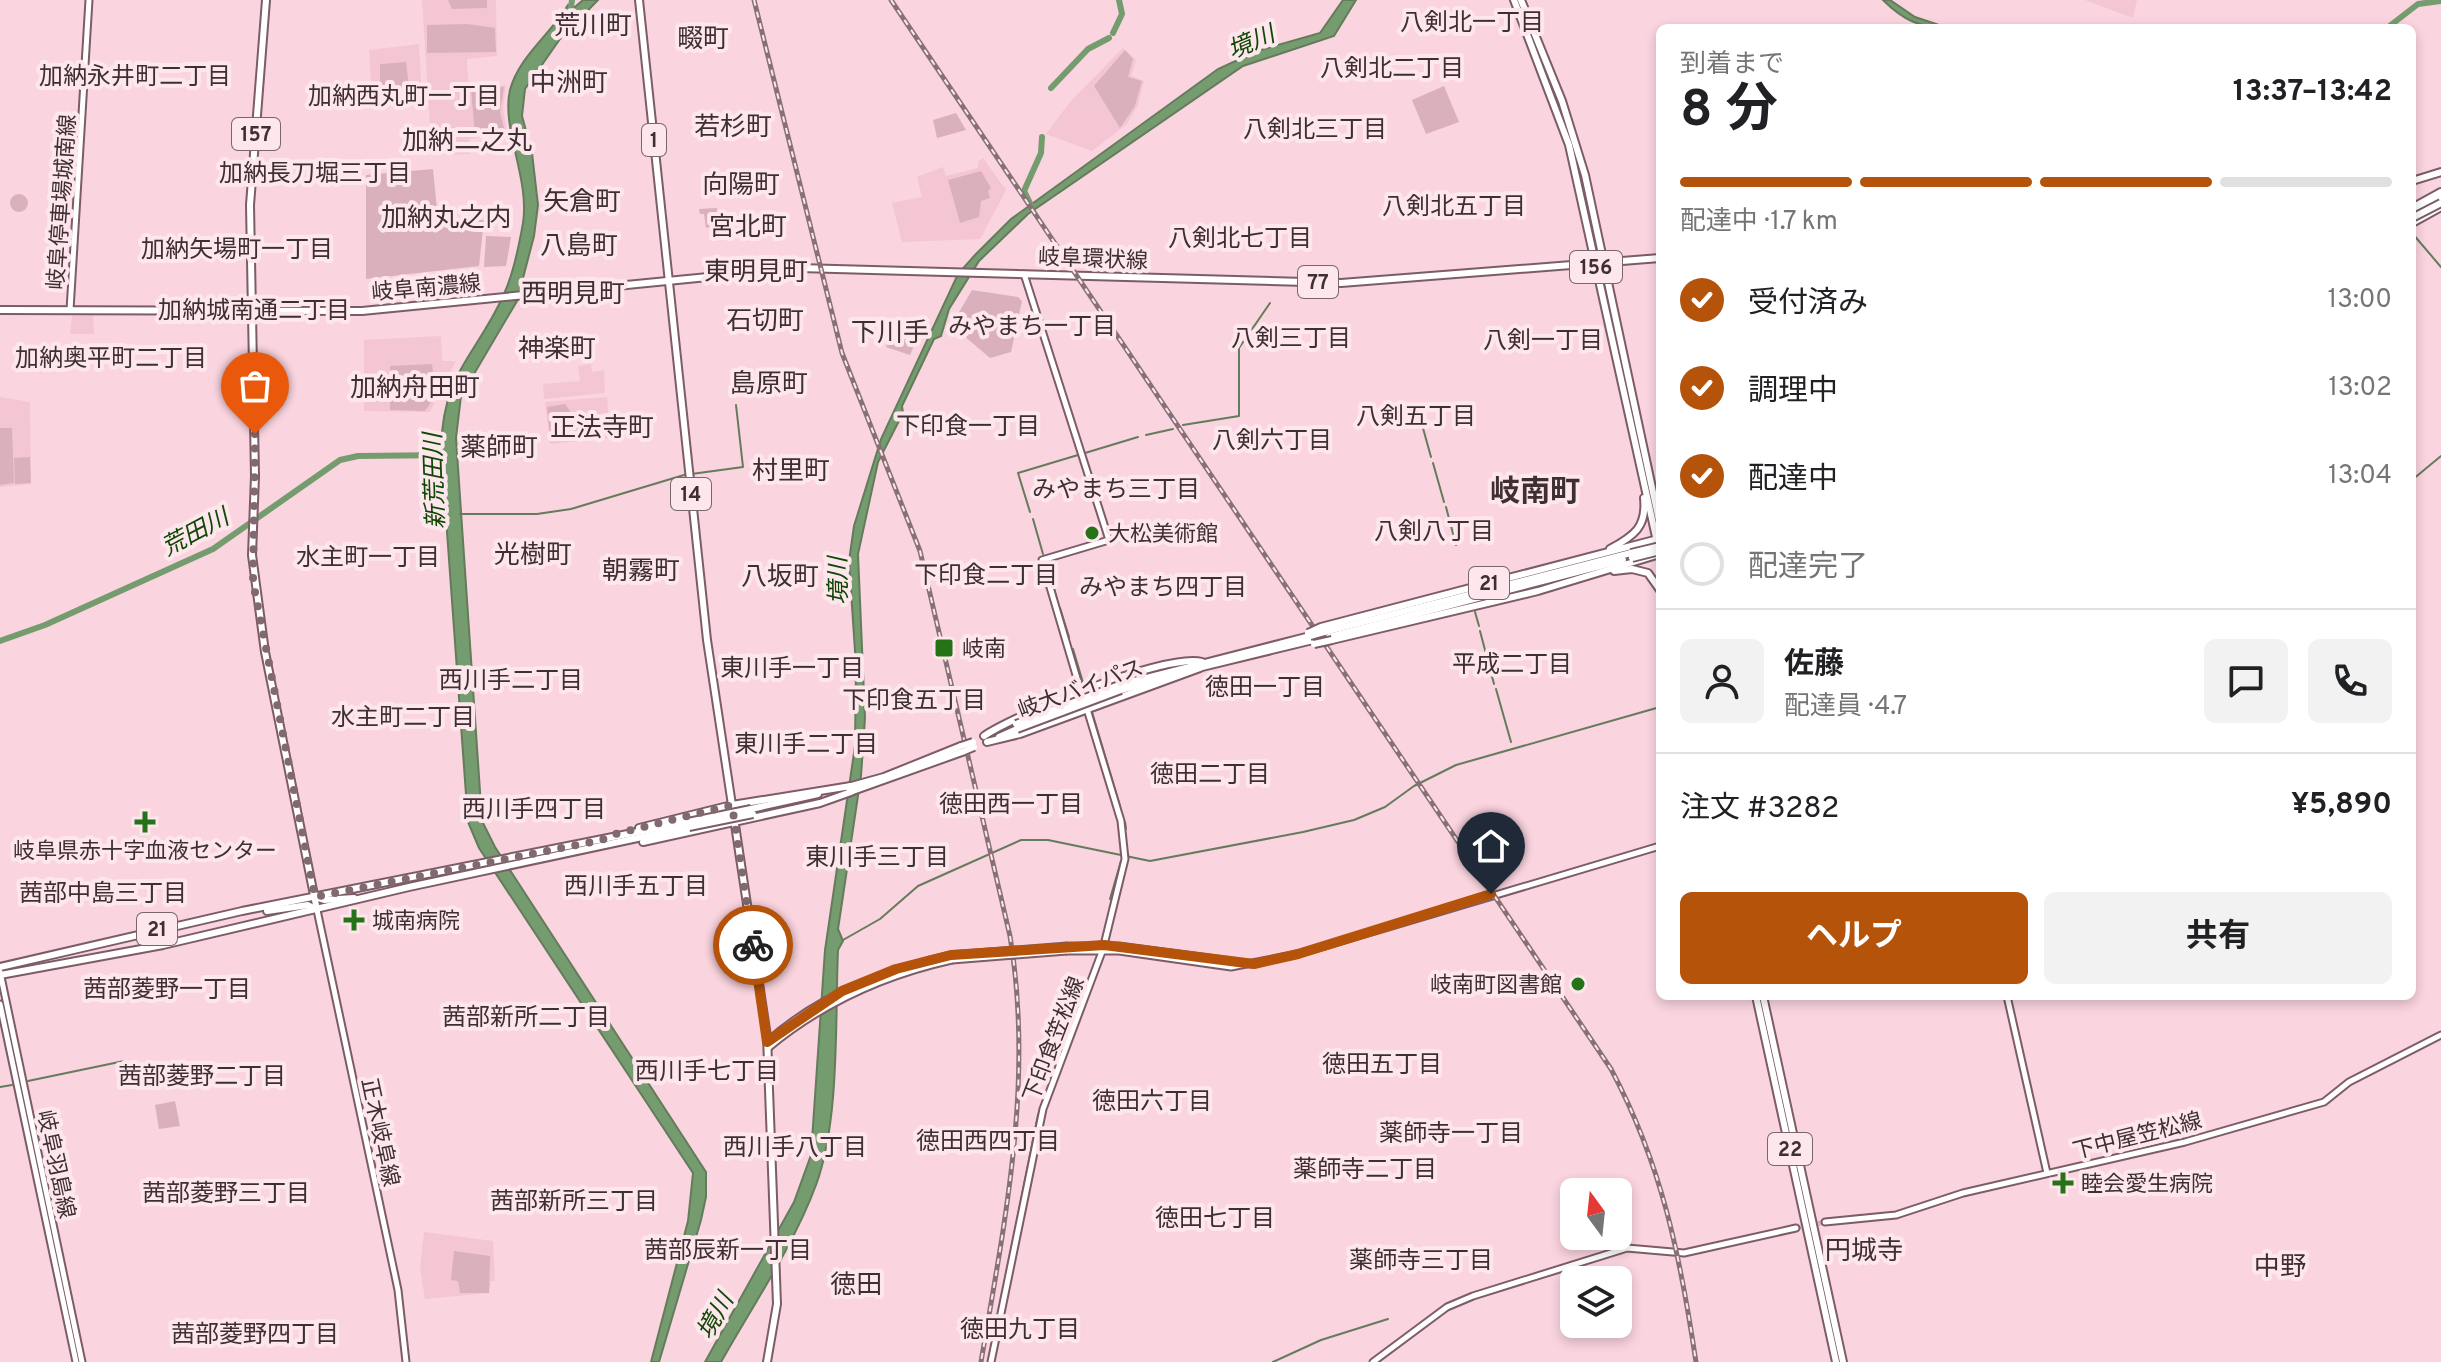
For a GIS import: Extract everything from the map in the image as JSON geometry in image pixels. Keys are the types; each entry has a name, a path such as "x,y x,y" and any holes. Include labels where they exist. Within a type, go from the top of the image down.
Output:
{"main road":[{"name":"岐阜停車場城南線","path":"70,311 89,0"},
{"name":"157","path":"266,0 250,201 252,555 257,606 317,910"},
{"name":"1","path":"639,0 668,280"},
{"name":"156","path":"1514,0 1569,145 1646,476 1656,531"},
{"name":"156","path":"1521,0 1576,144 1598,264"},
{"path":"2416,180 2441,172"},
{"path":"2416,215 2441,201"},
{"name":"岐阜環状線","path":"668,280 799,268 1341,283 1656,258"},
{"name":"下印食笠松線","path":"991,1362 1043,1109 1104,947 1126,857 1121,821 1042,560 1109,540 1024,274"},
{"name":"岐阜南濃線","path":"0,310 362,311 668,280"},
{"name":"14","path":"668,280 707,640 767,1045 776,1267 776,1314 767,1362"},
{"name":"156","path":"1646,476 1656,511"},
{"path":"1646,476 1656,498"},
{"path":"1600,555 1631,538 1641,528 1645,513 1646,476"},
{"name":"21","path":"1311,638 1600,555 1656,548"},
{"name":"21","path":"1327,634 1538,591 1596,573 1656,549"},
{"name":"岐大バイパス","path":"0,972 135,951 851,789 884,780 1120,688 1656,549"},
{"path":"1596,573 1640,570 1653,576 1656,582"},
{"name":"21","path":"1017,727 1081,691 1178,662 1201,665"},
{"name":"21","path":"1017,727 1087,709 1201,665"},
{"name":"21","path":"603,844 611,835 732,805 819,797"},
{"name":"21","path":"603,844 735,822 819,797"},
{"name":"岐大バイパス","path":"0,972 256,909 603,844"},
{"path":"767,1045 841,992 896,969 952,957 1104,947 1207,966 1254,964 1656,847"},
{"name":"21","path":"315,897 324,900 361,900"},
{"name":"21","path":"256,909 308,905 317,910"},
{"name":"正木岐阜線","path":"317,910 398,1290 406,1362"},
{"path":"820,1007 895,975 952,957"},
{"name":"岐阜羽島線","path":"0,972 82,1362"},
{"name":"22","path":"1757,1000 1827,1302"},
{"name":"22","path":"1764,1000 1833,1330 1843,1362"},
{"path":"2008,1000 2047,1173"},
{"name":"岐阜羽島線","path":"0,1004 76,1362"},
{"name":"下中屋笠松線","path":"1825,1222 1896,1215 1963,1193 2185,1142 2324,1102 2349,1082 2441,1035"},
{"path":"1373,1362 1447,1307 1473,1296 1627,1248 1684,1253 1796,1228"},
{"name":"22","path":"1833,1330 1836,1362"}],"shaded area":[{"path":"422,0 496,0 497,56 467,59 468,79 471,87 506,85 503,109 507,133 469,139 470,154 442,155 440,140 431,141"},
{"path":"448,0 487,0 487,8 452,9"},
{"path":"583,0 598,0 560,39 525,89 522,116 532,153 538,205 534,236 517,301 461,396 456,438 482,821 495,847 706,1172 706,1197 701,1220 659,1362 651,1362 688,1221 693,1173 479,848 468,822 441,449 443,422 454,382 504,294 520,241 523,189 509,121 510,90 520,66 568,5 575,7"},
{"path":"1343,0 1356,0 1334,36 1243,66 1028,214 979,261 949,309 941,336 934,339 902,406 903,413 878,462 858,554 865,718 861,776 838,929 843,941 838,950 833,1101 824,1159 807,1208 721,1362 705,1362 794,1202 811,1155 825,950 855,746 856,666 849,561 854,526 881,439 958,274 1011,219 1218,69 1257,51 1320,33"},
{"path":"1883,0 1890,0 1915,17 1936,24 1912,22"},
{"path":"2085,0 2137,0 2133,18"},
{"path":"467,24 495,28 496,52 427,53 427,25"},
{"path":"419,44 422,101 372,104 369,50"},
{"path":"1123,48 1136,60 1131,76 1144,81 1138,105 1127,124 1092,151 1046,134 1070,102"},
{"path":"1125,50 1133,59 1128,77 1142,81 1135,106 1120,128 1094,86"},
{"path":"406,62 409,88 380,89 380,64"},
{"path":"1444,86 1459,122 1426,134 1412,100"},
{"path":"504,87 500,112 505,132 475,134 471,89"},
{"path":"956,113 966,130 937,138 933,120"},
{"path":"983,158 1006,190 980,239 902,242 892,203 922,197 917,177 943,167 946,176 978,168 978,162"},
{"path":"433,169 438,220 484,220 479,266 366,279 366,175"},
{"path":"981,171 991,188 988,191 990,198 981,201 979,217 960,223 948,180"},
{"path":"15,194 23,194 28,203 26,210 15,212 10,207 10,199"},
{"path":"717,208 718,226 706,228 704,214 700,214 699,209"},
{"path":"486,236 511,237 506,266 484,267"},
{"path":"972,290 1018,297 1022,301 1011,352 990,358 963,335 955,319"},
{"path":"93,315 94,334 70,334 72,316"},
{"path":"441,336 442,361 456,361 430,412 364,411 364,340"},
{"path":"889,337 916,341 910,355 886,347"},
{"path":"432,364 436,395 425,411 390,410 390,366"},
{"path":"591,364 592,372 604,370 605,393 544,399 543,384 580,381 578,366"},
{"path":"0,397 30,402 31,484 0,487"},
{"path":"607,397 610,438 550,444 545,402"},
{"path":"565,404 574,417 585,419 587,434 550,435 547,407"},
{"path":"0,428 12,428 14,483 0,485"},
{"path":"30,457 31,483 15,484 14,458"},
{"path":"175,1101 180,1126 159,1129 155,1105"},
{"path":"424,1232 493,1241 495,1281 491,1281 489,1293 425,1299 420,1268"},
{"path":"454,1251 490,1256 489,1293 460,1293 458,1281 451,1280"}],"waterway":[{"path":"570,13 572,0"},
{"path":"1113,33 1122,14 1119,0"},
{"name":"境川","path":"2392,24 2418,4 2441,1"},
{"path":"1051,88 1088,49 1109,38"},
{"path":"1032,207 1024,191 1041,153 1042,137"},
{"path":"2416,238 2441,267"},
{"path":"1183,425 1239,416 1239,348 1270,303"},
{"name":"新荒田川","path":"460,514 537,514 571,509 684,475 743,467 736,405"},
{"path":"1416,406 1419,415"},
{"path":"1421,421 1431,457"},
{"path":"1146,435 1173,429"},
{"path":"1085,453 1138,437"},
{"name":"荒田川","path":"0,641 45,625 213,549 340,460 358,456 449,455"},
{"path":"1030,512 1018,473 1078,455"},
{"path":"2416,477 2441,456"},
{"path":"1433,463 1444,502"},
{"path":"1446,507 1456,545"},
{"path":"1033,519 1043,554"},
{"path":"1047,565 1057,599"},
{"path":"1060,608 1069,637"},
{"path":"1475,612 1479,626"},
{"path":"1480,631 1494,684"},
{"path":"1073,649 1084,686"},
{"path":"1496,689 1511,742"},
{"path":"843,940 880,919 918,886 1021,840 1048,840 1150,861 1303,832 1354,820 1385,807 1414,786 1456,765 1656,708"},
{"path":"1092,712 1120,806"},
{"path":"1125,822 1126,829"},
{"path":"1110,899 1121,861"},
{"path":"991,1349 1038,1115 1070,1030"},
{"name":"荒田川","path":"28,1081 124,1061"},
{"name":"荒田川","path":"0,1087 12,1085"},
{"path":"1273,1362 1321,1340 1388,1319"}],"tunnel":[{"path":"1796,1228 1825,1222"}],"railway":[{"path":"754,0 842,353 920,551 1010,936 1017,990 1018,1097 1007,1203 981,1362"},
{"path":"891,0 1611,1069 1644,1140 1667,1211 1696,1362"}],"way so far":[{"path":"255,434 253,582 315,897 602,840 611,835 732,805 753,945"}],"place":[{"name":"大松美術館","path":"1092,533"},
{"name":"岐南","path":"944,648"},
{"name":"岐阜県赤十字血液センター","path":"145,822"},
{"name":"城南病院","path":"354,920"},
{"name":"岐南町図書館","path":"1578,984"},
{"name":"睦会愛生病院","path":"2063,1183"}],"district":[{"name":"八剣北一丁目","path":"1472,22"},
{"name":"荒川町","path":"593,25"},
{"name":"畷町","path":"703,38"},
{"name":"八剣北二丁目","path":"1392,68"},
{"name":"加納永井町二丁目","path":"135,76"},
{"name":"中洲町","path":"569,82"},
{"name":"加納西丸町一丁目","path":"404,96"},
{"name":"若杉町","path":"733,126"},
{"name":"八剣北三丁目","path":"1315,129"},
{"name":"加納二之丸","path":"467,140"},
{"name":"加納長刀堀三丁目","path":"315,173"},
{"name":"向陽町","path":"741,184"},
{"name":"矢倉町","path":"582,201"},
{"name":"八剣北五丁目","path":"1454,206"},
{"name":"加納丸之内","path":"446,217"},
{"name":"宮北町","path":"748,226"},
{"name":"八剣北七丁目","path":"1240,238"},
{"name":"八島町","path":"579,245"},
{"name":"加納矢場町一丁目","path":"237,249"},
{"name":"東明見町","path":"756,271"},
{"name":"西明見町","path":"573,293"},
{"name":"加納城南通二丁目","path":"254,310"},
{"name":"石切町","path":"765,320"},
{"name":"みやまち一丁目","path":"1032,326"},
{"name":"下川手","path":"890,332"},
{"name":"八剣三丁目","path":"1291,338"},
{"name":"八剣一丁目","path":"1543,340"},
{"name":"神楽町","path":"557,348"},
{"name":"加納奥平町二丁目","path":"111,358"},
{"name":"島原町","path":"769,383"},
{"name":"加納舟田町","path":"415,387"},
{"name":"八剣五丁目","path":"1416,416"},
{"name":"下印食一丁目","path":"968,426"},
{"name":"正法寺町","path":"602,427"},
{"name":"八剣六丁目","path":"1272,440"},
{"name":"薬師町","path":"499,447"},
{"name":"村里町","path":"791,470"},
{"name":"みやまち三丁目","path":"1116,489"},
{"name":"岐南町","path":"1535,491"},
{"name":"八剣八丁目","path":"1434,531"},
{"name":"光樹町","path":"533,554"},
{"name":"水主町一丁目","path":"368,557"},
{"name":"朝霧町","path":"641,570"},
{"name":"下印食二丁目","path":"986,575"},
{"name":"八坂町","path":"780,576"},
{"name":"みやまち四丁目","path":"1163,587"},
{"name":"平成二丁目","path":"1512,664"},
{"name":"東川手一丁目","path":"792,668"},
{"name":"西川手二丁目","path":"511,680"},
{"name":"徳田一丁目","path":"1265,687"},
{"name":"下印食五丁目","path":"914,700"},
{"name":"水主町二丁目","path":"403,717"},
{"name":"東川手二丁目","path":"806,744"},
{"name":"徳田二丁目","path":"1210,774"},
{"name":"徳田西一丁目","path":"1011,804"},
{"name":"西川手四丁目","path":"534,809"},
{"name":"東川手三丁目","path":"877,857"},
{"name":"西川手五丁目","path":"636,886"},
{"name":"茜部中島三丁目","path":"103,893"},
{"name":"茜部菱野一丁目","path":"167,989"},
{"name":"茜部新所二丁目","path":"526,1017"},
{"name":"徳田五丁目","path":"1382,1064"},
{"name":"西川手七丁目","path":"707,1071"},
{"name":"茜部菱野二丁目","path":"202,1076"},
{"name":"徳田六丁目","path":"1152,1101"},
{"name":"薬師寺一丁目","path":"1451,1133"},
{"name":"徳田西四丁目","path":"988,1141"},
{"name":"西川手八丁目","path":"795,1147"},
{"name":"薬師寺二丁目","path":"1365,1169"},
{"name":"茜部菱野三丁目","path":"226,1193"},
{"name":"茜部新所三丁目","path":"574,1201"},
{"name":"徳田七丁目","path":"1215,1218"},
{"name":"茜部辰新一丁目","path":"728,1250"},
{"name":"円城寺","path":"1864,1250"},
{"name":"薬師寺三丁目","path":"1421,1260"},
{"name":"中野","path":"2280,1266"},
{"name":"徳田","path":"856,1284"},
{"name":"徳田九丁目","path":"1020,1329"},
{"name":"茜部菱野四丁目","path":"255,1334"}],"route":[{"path":"753,945 767,1042 806,1012 842,991 896,969 951,955 998,949 1104,945 1254,964 1298,954 1491,894"}]}
